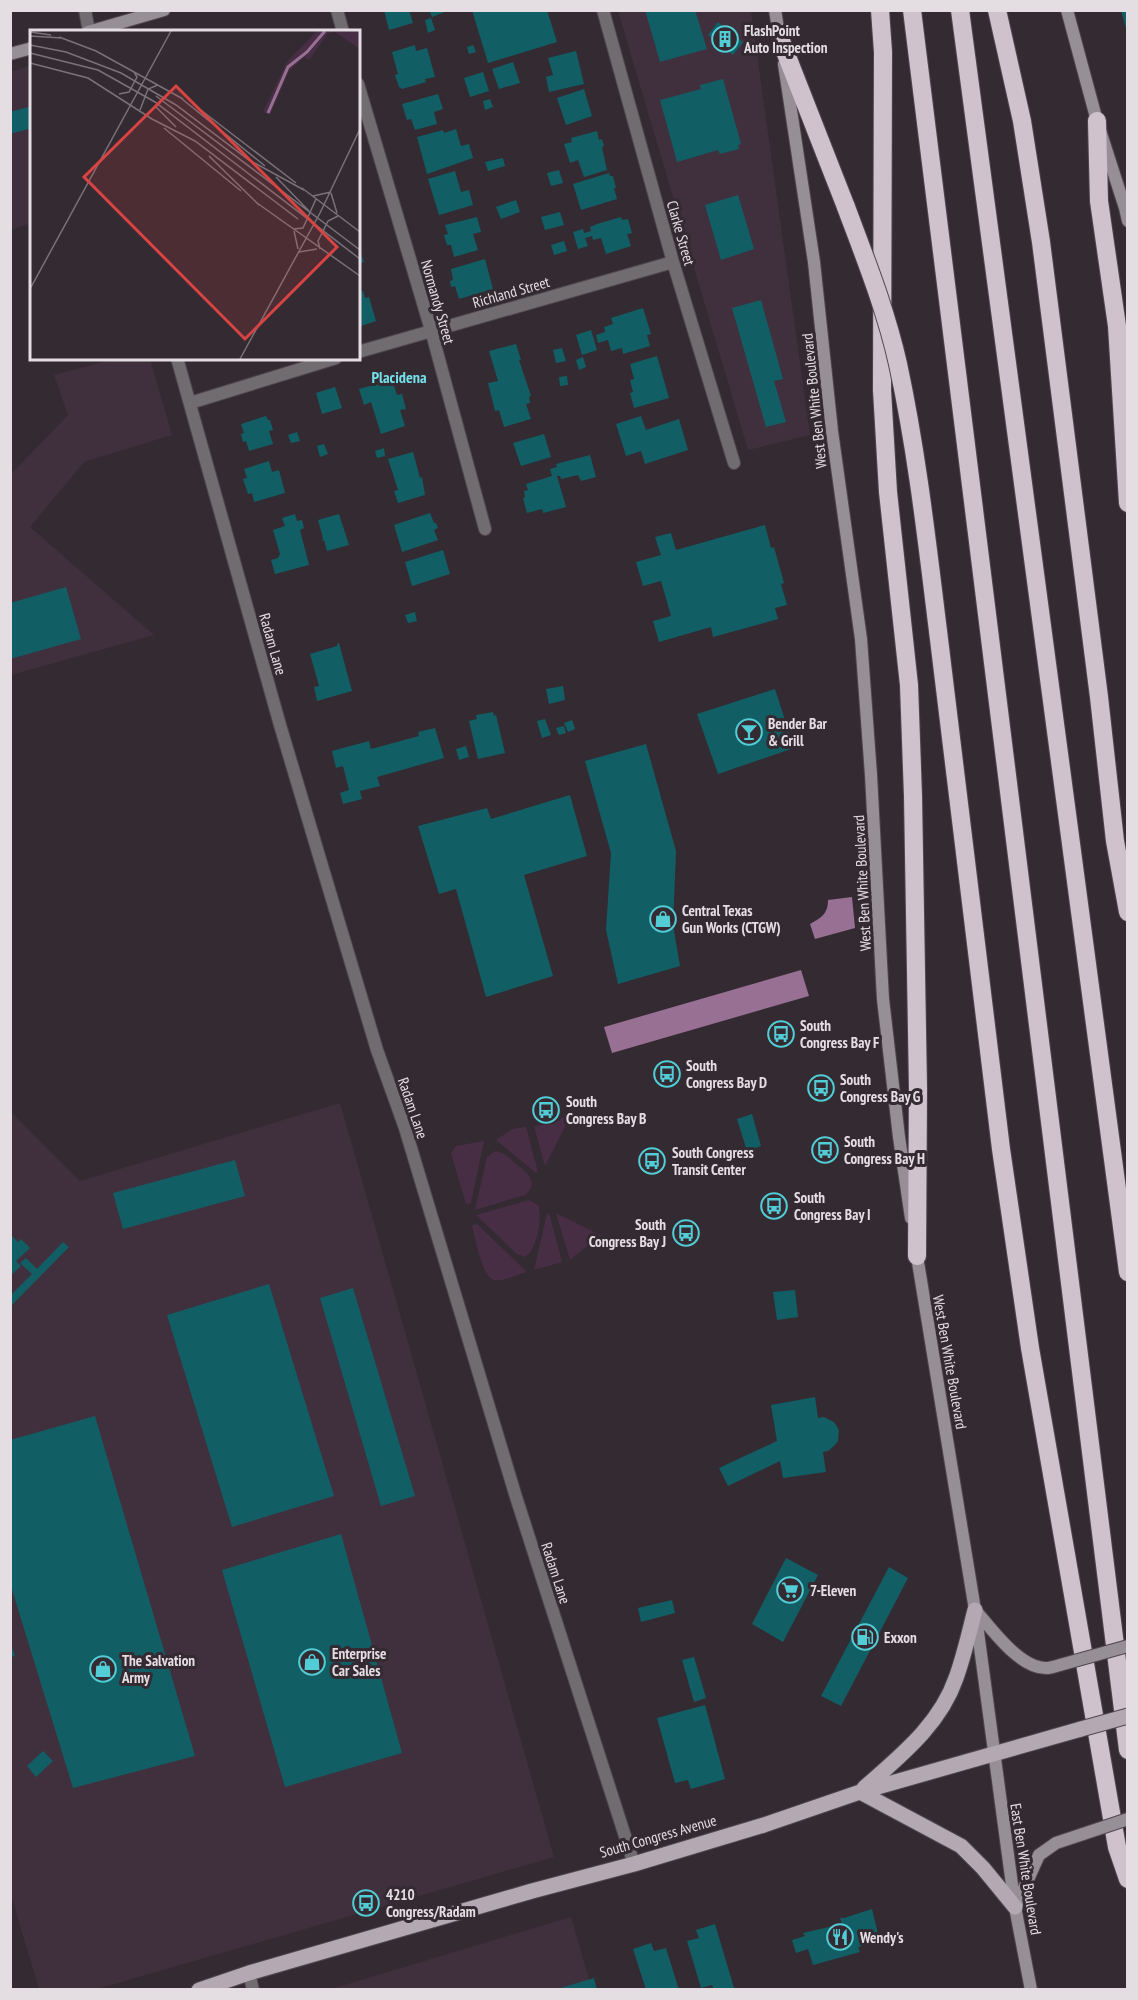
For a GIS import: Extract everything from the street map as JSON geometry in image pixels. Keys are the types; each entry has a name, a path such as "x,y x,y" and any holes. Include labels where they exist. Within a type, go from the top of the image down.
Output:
{"highway":[{"path":"880,10 882,390 888,492 909,685 913,796 918,1089 917,1256"},
{"path":"912,10 1128,1750"},
{"path":"960,10 1128,1272"},
{"path":"997,10 1022,121 1041,242 1115,841 1128,912"},
{"path":"781,41 873,282 897,362 916,462 999,1137 1030,1348 1117,1847 1128,1879"},
{"path":"1097,121 1099,201 1117,326 1128,503"}],"main road":[{"path":"93,30 164,10"},
{"name":"West Ben White Boulevard","path":"775,10 814,262 832,431 861,639 872,786 883,999 899,1137 975,1610 994,1752"},
{"path":"1067,10 1097,121 1128,221"},
{"path":"10,54 30,49"},
{"path":"975,1610 1020,1659 1033,1665 1046,1668 1128,1646"},
{"path":"975,1610 956,1680 941,1709 915,1743 860,1792 961,1846 983,1868 1015,1907 1039,1855 1056,1843 1128,1819"},
{"name":"South Congress Avenue","path":"198,1989 584,1876 634,1864 994,1752 1128,1716"},
{"name":"East Ben White Boulevard","path":"994,1752 1015,1907 1031,1989"}],"street":[{"path":"85,10 89,30"},
{"path":"337,10 342,30"},
{"name":"Clarke Street","path":"603,10 673,262 734,463"},
{"name":"Normandy Street","path":"360,91 431,330 485,529"},
{"name":"Richland Street","path":"360,351 673,262"},
{"name":"Radam Lane","path":"178,360 280,725 377,1050 409,1140 516,1497 634,1864"},
{"path":"190,403 330,360"},
{"path":"249,1973 253,1989"}],"shaded area":[{"path":"618,11 751,11 810,435 748,450"},
{"path":"30,65 30,223 11,230 11,72"},
{"path":"111,360 150,360 172,435 84,462 30,527 154,635 11,675 11,474 68,415 54,375"},
{"path":"852,897 855,928 815,939 810,924 823,915 827,909 828,900"},
{"path":"801,970 809,996 612,1053 604,1027"},
{"path":"340,1103 554,1857 97,1989 39,1989 10,1892 10,1111 80,1181"},
{"path":"573,1111 545,1166 534,1126 554,1124"},
{"path":"526,1127 538,1172 536,1173 496,1140 512,1129"},
{"path":"484,1141 471,1203 466,1204 451,1153 456,1146"},
{"path":"495,1151 507,1156 524,1171 532,1182 531,1186 525,1195 475,1210 487,1157"},
{"path":"529,1200 538,1205 540,1217 536,1241 525,1257 517,1254 476,1215"},
{"path":"549,1213 562,1262 534,1270 547,1214"},
{"path":"556,1213 612,1241 587,1246 570,1260"},
{"path":"477,1224 527,1272 502,1280 490,1278 483,1265 475,1238 472,1225"},
{"path":"571,1917 592,1989 328,1990"}],"building":[{"path":"384,10 409,10 413,23 389,30"},
{"path":"429,10 447,10 447,11 432,17"},
{"path":"472,10 547,10 557,42 488,63"},
{"path":"645,10 695,10 707,49 660,62"},
{"path":"1121,10 1128,10 1128,32 1127,32"},
{"path":"431,18 435,30 428,33 425,20"},
{"name":"FlashPoint Auto Inspection","path":"718,22 743,42 733,55 708,35"},
{"path":"415,45 416,51 427,48 435,77 402,89 395,75 398,74 392,52"},
{"path":"473,45 476,52 469,54 467,47"},
{"path":"576,51 584,84 549,92 546,77 553,75 548,58"},
{"path":"513,62 520,83 499,89 492,69"},
{"path":"483,72 489,91 470,97 464,78"},
{"path":"723,79 741,144 738,145 739,149 720,154 718,150 677,162 660,100 701,89 700,85"},
{"path":"584,89 592,116 566,125 557,98"},
{"path":"438,94 443,109 434,112 437,124 415,130 411,119 407,120 402,104"},
{"path":"490,99 493,107 485,110 483,101"},
{"path":"30,107 30,129 10,134 10,112"},
{"path":"456,129 461,146 469,144 473,158 427,174 417,137"},
{"path":"597,131 599,140 602,139 604,146 602,147 607,170 584,177 578,160 570,163 564,144 572,142 571,138"},
{"path":"503,158 505,166 488,171 485,162"},
{"path":"559,170 563,183 551,186 547,173"},
{"path":"455,171 461,192 469,190 473,205 439,215 428,179"},
{"path":"609,173 613,176 617,199 581,210 573,184"},
{"path":"738,195 754,249 721,260 705,205"},
{"path":"516,200 520,212 501,219 496,207"},
{"path":"560,212 564,225 545,230 541,217"},
{"path":"477,217 481,232 473,234 478,250 454,257 451,245 447,245 444,235 448,234 445,225"},
{"path":"621,217 622,220 628,219 632,233 627,234 631,246 606,254 601,238 593,240 592,236 585,238 588,246 578,249 573,232 583,229 584,233 591,231 590,227"},
{"path":"564,241 567,251 554,255 551,245"},
{"path":"360,251 364,262 360,263"},
{"path":"485,259 493,289 459,299 455,286 451,287 450,281 453,280 451,269"},
{"path":"363,291 365,298 369,297 376,321 360,326 360,292"},
{"path":"761,300 783,379 774,381 786,422 766,427 732,308"},
{"path":"643,308 651,334 647,335 650,346 623,354 622,348 611,351 608,340 598,343 596,335 605,332 604,327 613,324 611,318"},
{"path":"591,330 597,350 582,355 576,335"},
{"path":"516,344 531,396 529,397 530,403 526,404 531,419 504,427 499,410 495,411 488,383 498,381 489,351"},
{"path":"562,348 566,361 556,363 553,350"},
{"path":"657,356 669,398 634,408 630,393 633,392 630,380 634,379 630,364"},
{"path":"583,357 586,367 579,370 576,360"},
{"path":"567,376 568,385 560,386 559,377"},
{"path":"392,380 397,395 402,394 406,409 400,410 405,426 381,434 371,402 364,405 359,389"},
{"path":"335,387 342,408 322,414 316,393"},
{"path":"266,416 273,430 269,431 273,444 249,451 246,441 243,442 241,434 244,433 241,424"},
{"path":"641,416 646,430 679,419 688,450 645,464 641,451 626,456 616,424"},
{"path":"297,432 300,441 291,443 288,435"},
{"path":"544,434 551,457 521,466 513,443"},
{"path":"324,444 328,454 320,457 317,446"},
{"path":"384,448 385,456 377,458 375,451"},
{"path":"413,452 420,478 422,477 425,495 398,503 394,491 398,490 388,459"},
{"path":"590,455 596,477 581,481 578,475 561,479 557,476 566,507 543,513 542,509 527,513 523,498 525,497 524,491 528,490 526,484 552,476 550,469 557,467 556,464"},
{"path":"269,461 272,472 279,470 285,493 254,502 252,493 248,494 243,479 247,478 244,469"},
{"path":"430,513 438,528 434,530 438,540 402,552 394,525"},
{"path":"295,514 297,521 302,520 304,528 300,530 309,565 275,574 271,560 278,558 280,554 273,530 285,526 282,518"},
{"path":"339,514 349,545 327,551 324,540 322,541 318,520"},
{"path":"765,525 784,583 781,584 787,605 775,608 778,619 713,637 711,627 659,642 653,621 671,616 661,581 643,586 636,562 661,555 655,537 671,533 676,550"},
{"path":"443,550 450,574 412,586 405,562"},
{"path":"66,587 81,639 10,659 10,603"},
{"path":"415,612 417,621 408,623 405,615"},
{"path":"339,643 352,691 317,701 314,687 319,686 310,654 337,646"},
{"path":"563,686 565,700 549,704 546,689"},
{"path":"775,689 794,748 718,774 697,714"},
{"path":"493,712 494,716 496,715 505,753 478,759 469,721 477,719 476,715"},
{"path":"545,719 551,735 542,738 537,721"},
{"path":"572,720 575,729 568,732 564,723"},
{"path":"564,726 566,733 559,735 556,728"},
{"path":"435,728 444,758 377,777 380,786 360,791 362,799 343,804 340,793 349,790 343,766 336,768 332,751 369,741 371,749 419,736 418,732"},
{"path":"646,744 676,851 673,925 680,966 618,984 606,930 611,853 585,761"},
{"path":"466,746 469,757 459,760 456,749"},
{"path":"570,795 587,856 524,875 553,976 486,997 456,889 439,894 418,826 487,808 491,819"},
{"path":"752,1114 761,1146 747,1151 737,1119"},
{"path":"235,1160 245,1196 123,1229 113,1193"},
{"path":"10,1234 18,1242 21,1239 30,1248 16,1261 21,1266 10,1276"},
{"path":"63,1242 69,1247 10,1307 10,1296 32,1274 20,1263 26,1258 37,1269"},
{"path":"269,1284 334,1496 232,1527 167,1315"},
{"path":"353,1288 415,1496 381,1506 320,1298"},
{"path":"795,1290 798,1317 777,1320 773,1292"},
{"path":"815,1397 818,1418 824,1417 834,1422 839,1430 838,1441 828,1451 823,1452 826,1472 783,1478 780,1461 728,1486 719,1468 777,1441 771,1405"},
{"name":"The Salvation Army","path":"95,1416 195,1756 73,1788 10,1583 10,1440"},
{"name":"Enterprise Car Sales","path":"341,1534 402,1753 285,1787 222,1570"},
{"name":"7-Eleven","path":"786,1558 818,1575 783,1642 752,1624"},
{"name":"Exxon","path":"889,1567 908,1578 841,1706 821,1696"},
{"path":"672,1600 675,1613 641,1622 638,1608"},
{"path":"10,1643 15,1656 10,1657"},
{"path":"694,1657 706,1698 694,1702 682,1660"},
{"path":"705,1705 725,1779 691,1789 688,1780 675,1783 657,1718"},
{"path":"43,1751 53,1761 36,1777 27,1766"},
{"name":"Wendy's","path":"872,1909 879,1938 882,1937 883,1941 858,1947 860,1952 813,1965 808,1949 796,1953 792,1940 805,1936 803,1933 842,1924 840,1918"},
{"path":"715,1924 734,1988 728,1990 714,1990 712,1985 701,1988 687,1941 699,1938 696,1930"},
{"path":"651,1943 654,1951 666,1948 679,1990 646,1990 633,1949"},
{"path":"594,1978 597,1990 557,1990 557,1989"}],"place":[{"name":"FlashPoint Auto Inspection","path":"725,39"},
{"name":"Bender Bar & Grill","path":"749,732"},
{"name":"Central Texas Gun Works (CTGW)","path":"663,919"},
{"name":"South Congress Bay F","path":"781,1034"},
{"name":"South Congress Bay D","path":"667,1074"},
{"name":"South Congress Bay G","path":"821,1088"},
{"name":"South Congress Bay B","path":"546,1110"},
{"name":"South Congress Bay H","path":"825,1150"},
{"name":"South Congress Transit Center","path":"652,1161"},
{"name":"South Congress Bay I","path":"774,1206"},
{"name":"South Congress Bay J","path":"686,1233"},
{"name":"7-Eleven","path":"790,1590"},
{"name":"Exxon","path":"865,1637"},
{"name":"Enterprise Car Sales","path":"312,1662"},
{"name":"The Salvation Army","path":"103,1669"},
{"name":"4210 Congress/Radam","path":"366,1903"},
{"name":"Wendy's","path":"840,1937"}],"district":[{"name":"Placidena","path":"399,377"}]}
